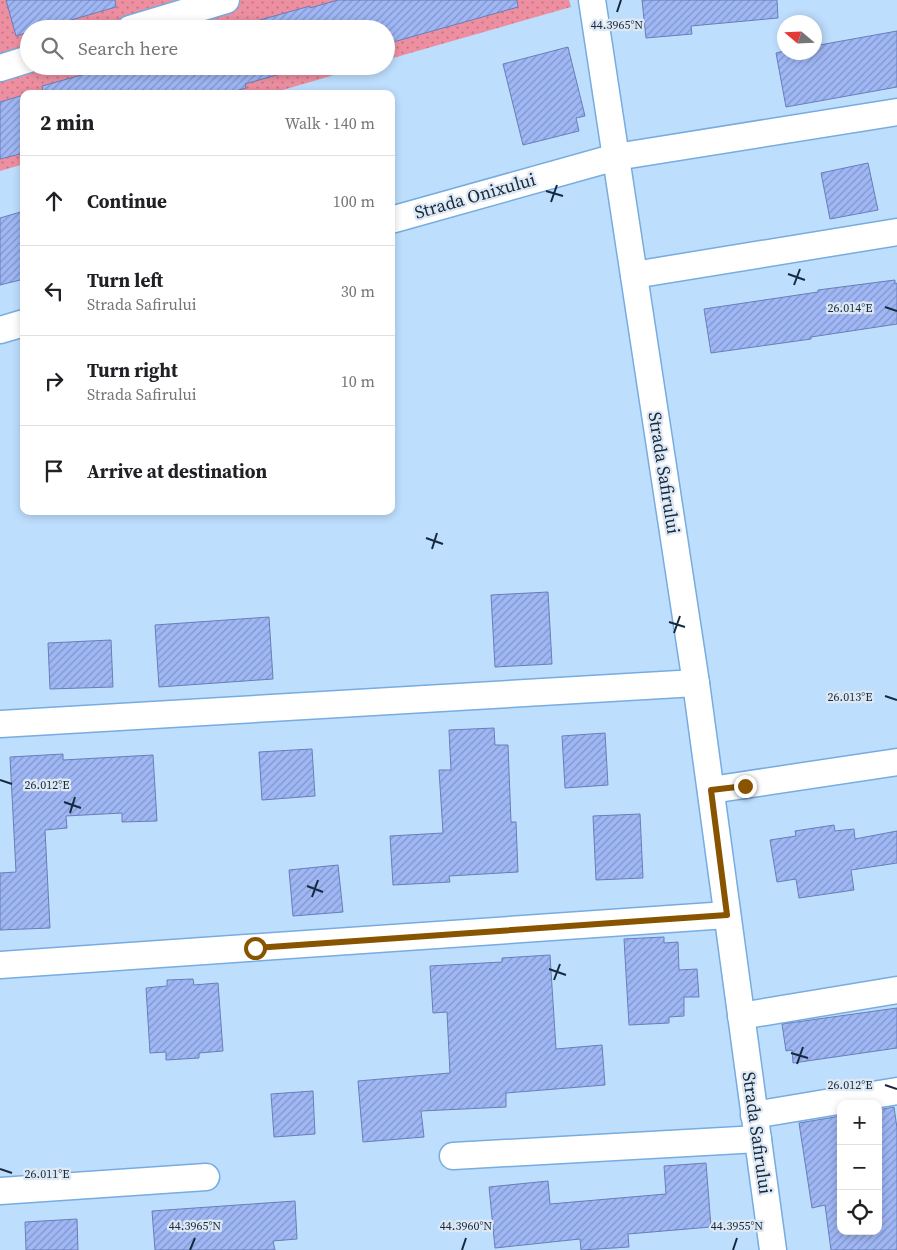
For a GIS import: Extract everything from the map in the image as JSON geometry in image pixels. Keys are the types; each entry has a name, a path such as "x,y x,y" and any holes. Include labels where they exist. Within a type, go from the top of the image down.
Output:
{"street":[{"path":"160,20 226,0"},
{"name":"Strada Safirului","path":"592,0 696,683 773,1250"},
{"path":"0,68 20,62"},
{"path":"616,157 897,112"},
{"name":"Strada Onixului","path":"395,219 616,157"},
{"path":"634,275 897,232"},
{"path":"0,330 20,325"},
{"path":"0,724 696,683"},
{"path":"711,790 897,762"},
{"path":"0,966 727,915"},
{"path":"741,1016 897,990"},
{"path":"453,1156 756,1127 897,1091"},
{"path":"0,1191 206,1177"}],"shaded area":[{"path":"0,0 569,0 571,7 395,57 395,20 20,20 20,75 334,75 283,90 20,90 20,165 0,171"}],"building":[{"path":"6,0 115,0 116,7 71,20 20,20 20,35 16,36"},
{"path":"338,0 517,0 518,7 395,41 395,20 260,20 310,6 310,8"},
{"path":"642,0 777,0 777,18 691,26 692,34 646,38"},
{"path":"897,31 897,87 786,107 777,60 822,60 822,45"},
{"path":"568,47 585,116 576,118 579,131 523,145 503,64"},
{"path":"82,75 276,75 245,84 246,88 239,90 42,90 42,86"},
{"path":"20,96 20,154 0,159 0,102"},
{"path":"868,163 878,210 830,219 821,173"},
{"path":"20,212 20,280 0,285 0,218"},
{"path":"895,280 895,284 897,283 897,324 811,337 811,339 711,353 704,309 818,292 818,290"},
{"path":"548,592 552,664 495,667 491,595"},
{"path":"269,617 273,679 159,687 155,625"},
{"path":"111,640 113,687 50,689 48,643"},
{"path":"494,728 495,745 508,745 511,822 516,822 518,872 449,876 450,882 393,885 390,836 443,833 439,770 451,770 449,730"},
{"path":"605,733 608,785 565,788 562,736"},
{"path":"312,749 315,796 262,800 259,752"},
{"path":"63,754 63,760 153,755 157,821 122,822 122,813 66,816 67,828 45,830 50,928 0,930 0,873 16,872 10,757"},
{"path":"640,814 643,878 596,880 593,816"},
{"path":"834,825 835,831 854,829 855,839 897,831 897,863 851,870 854,890 799,898 796,879 777,882 770,840 796,836 795,831"},
{"path":"338,865 343,912 293,916 289,870"},
{"path":"664,937 664,943 678,942 679,970 697,969 699,997 684,997 684,1016 669,1017 669,1023 629,1025 624,939"},
{"path":"550,955 556,1049 602,1045 605,1085 506,1093 506,1107 421,1111 424,1137 363,1142 358,1081 450,1073 447,1012 433,1013 430,966 502,962 502,958"},
{"path":"193,979 194,985 218,983 223,1051 199,1053 199,1058 166,1060 166,1052 150,1053 146,988 167,986 167,980"},
{"path":"897,1008 897,1048 793,1063 792,1050 786,1051 782,1024"},
{"path":"313,1091 315,1134 274,1137 271,1094"},
{"path":"894,1107 897,1128 897,1250 831,1250 825,1205 812,1208 799,1123 837,1117 837,1235 882,1235 882,1109"},
{"path":"706,1163 711,1227 628,1234 629,1247 581,1250 580,1239 495,1248 489,1187 548,1181 550,1204 666,1194 664,1166"},
{"path":"295,1201 297,1239 273,1241 275,1250 155,1250 152,1211"},
{"path":"77,1219 78,1250 26,1250 25,1222"}],"route":[{"path":"255,948 727,915 711,790 745,786"}]}
